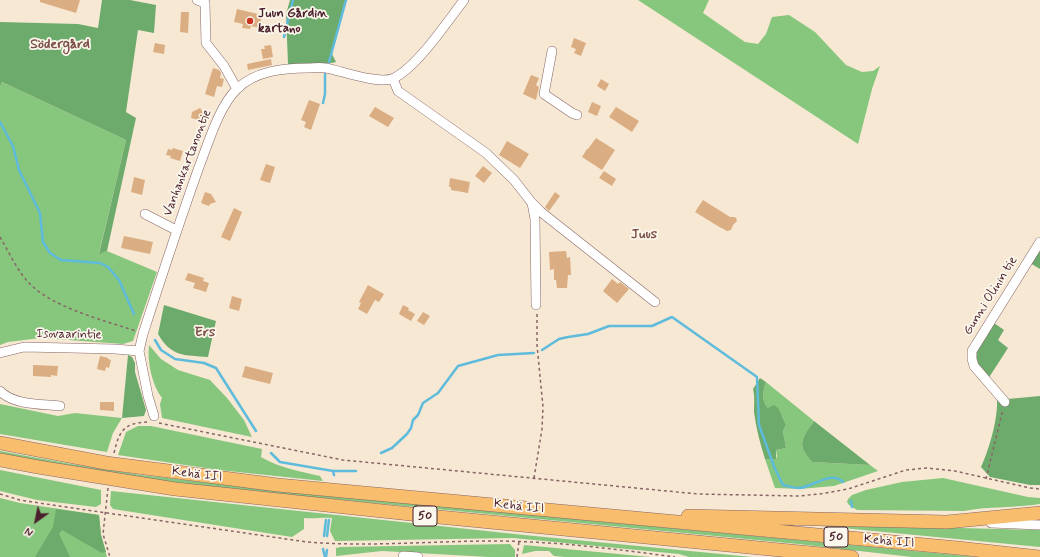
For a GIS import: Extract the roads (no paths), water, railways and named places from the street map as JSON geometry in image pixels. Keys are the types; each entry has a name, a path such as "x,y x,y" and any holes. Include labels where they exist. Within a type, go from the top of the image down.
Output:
{"highway":[{"name":"Kehä III","path":"0,443 106,463 278,485 950,547 1040,557"},
{"name":"Kehä III","path":"0,460 175,489 439,517 852,557"},
{"path":"632,518 694,516 947,522 1040,514"}],"street":[{"path":"197,0 205,3 206,43 224,66 236,89"},
{"path":"464,0 414,63 393,79 398,91 486,153 514,180 532,203 654,302"},
{"path":"552,51 544,94 577,115"},
{"name":"Vanhankartanontie","path":"153,420 139,351 176,230 225,103 236,89 250,79 269,72 288,68 324,68 377,80 393,79"},
{"path":"532,203 535,218 536,305"},
{"path":"145,214 176,230"},
{"name":"Gunni Olinin tie","path":"1005,402 974,366 972,351 1040,242"},
{"name":"Isovaarintie","path":"0,353 24,347 139,351"},
{"path":"0,391 15,401 60,406"},
{"path":"947,522 1040,525"},
{"path":"403,556 418,557"}],"waterway":[{"path":"284,37 293,0"},
{"path":"329,62 346,0"},
{"path":"323,103 325,94 325,74"},
{"path":"0,122 13,146 19,170 40,213 43,242 50,253 61,260 100,263 108,267 119,280 134,314"},
{"path":"542,350 559,339 588,334 609,326 652,326 672,317 757,377 759,425 775,469 783,485 799,488 827,478 838,479 843,482"},
{"path":"155,340 161,350 175,359 204,363 216,368 256,431"},
{"path":"381,453 392,448 407,434 423,403 438,393 458,366 498,355 534,353"},
{"path":"271,453 280,462 333,471 334,475"},
{"path":"333,471 356,471"},
{"path":"851,501 852,507"},
{"path":"324,536 326,520"},
{"path":"327,536 329,520"},
{"path":"323,549 325,557"},
{"path":"326,557 327,550"}],"place":[{"name":"Juun Gårdin kartano","path":"250,21"}],"district":[{"name":"Södergård","path":"60,45"},
{"name":"Juus","path":"644,235"},
{"name":"Ers","path":"205,333"}]}
